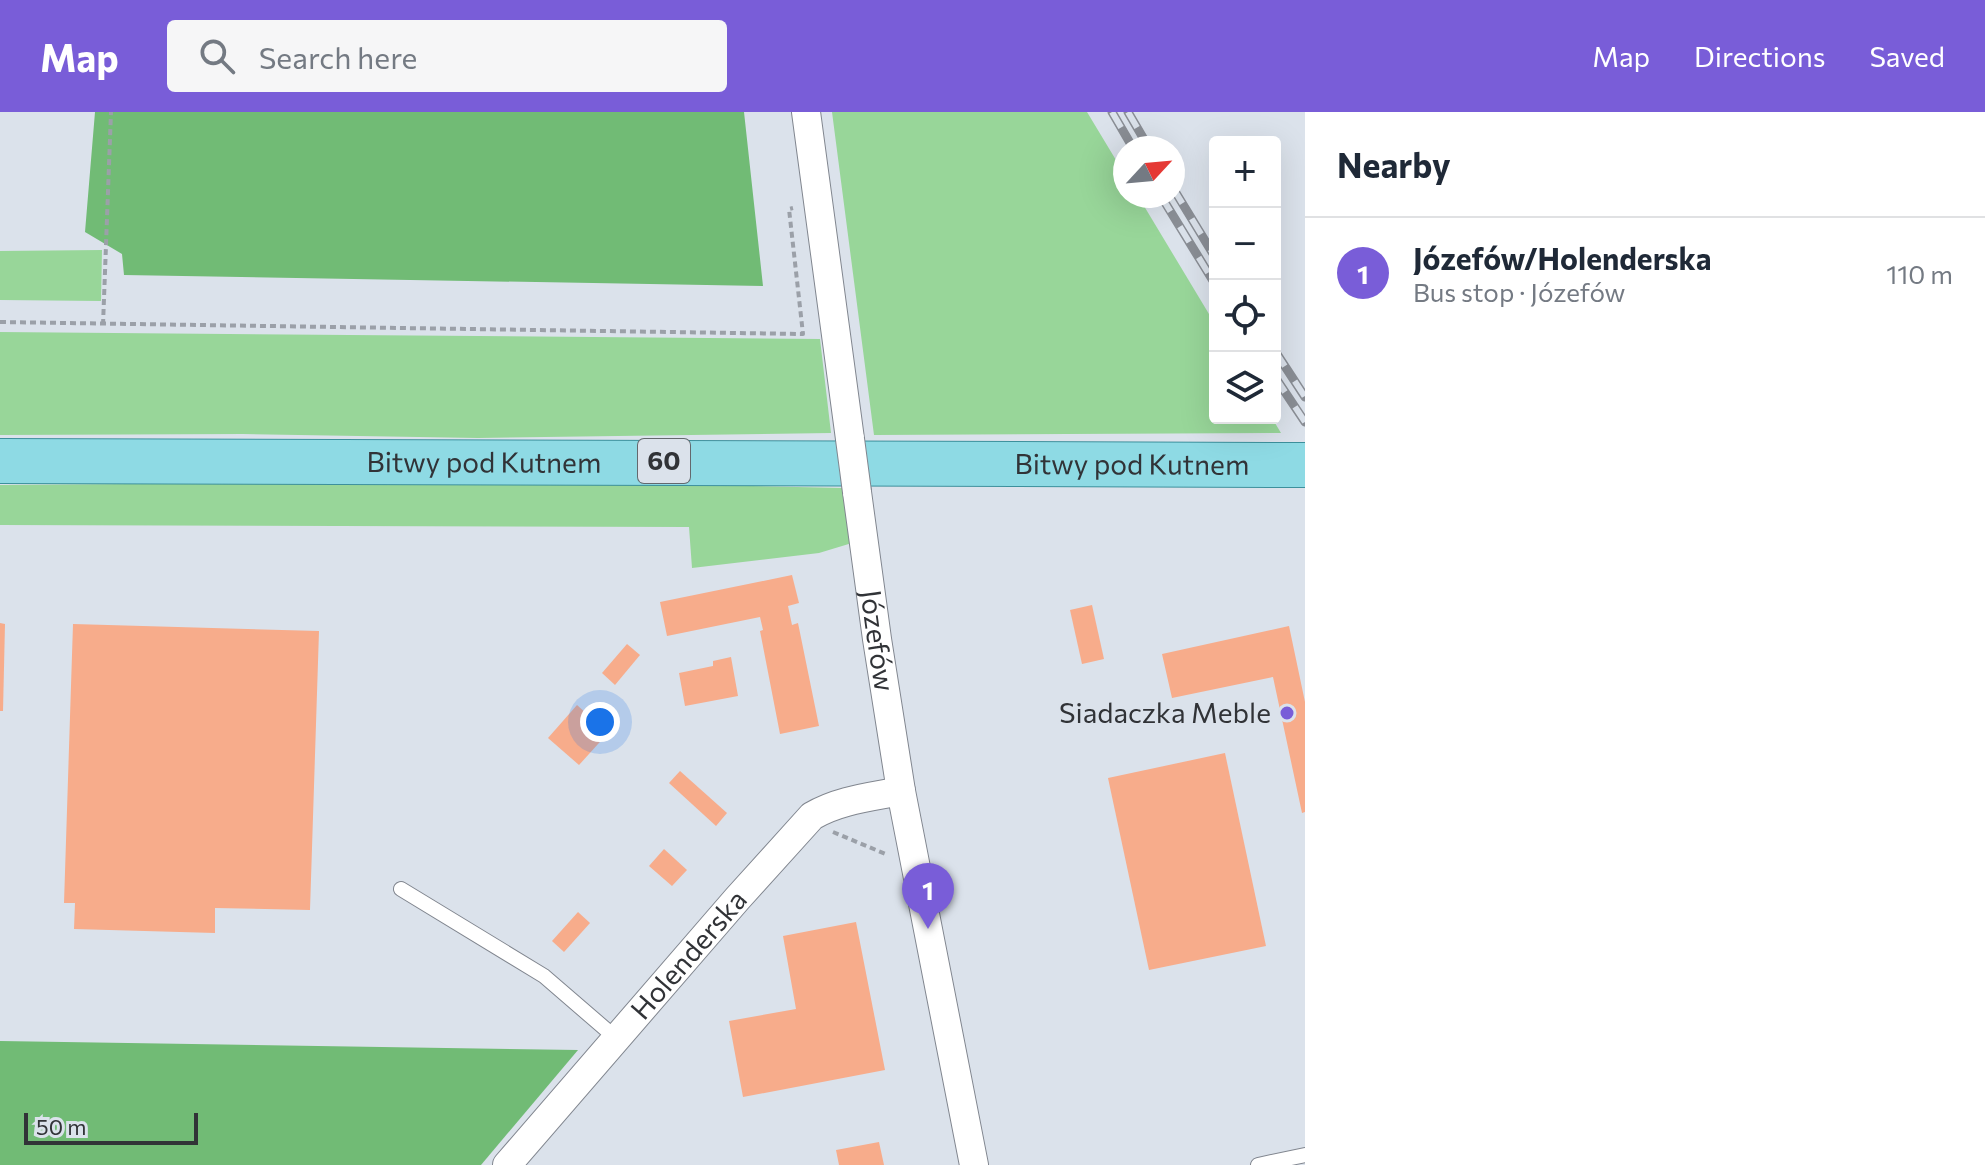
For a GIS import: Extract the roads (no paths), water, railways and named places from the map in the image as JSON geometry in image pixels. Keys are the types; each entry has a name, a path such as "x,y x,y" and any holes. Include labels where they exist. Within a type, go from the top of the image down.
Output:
{"main road":[{"name":"Bitwy pod Kutnem","path":"0,461 1305,465"}],"street":[{"name":"Józefów","path":"806,112 901,791 973,1158"},
{"name":"Holenderska","path":"507,1165 812,816 841,803 901,791"}],"lane":[{"path":"401,889 544,976 617,1039"},
{"path":"1258,1165 1305,1155"}],"railway":[{"path":"1112,112 1126,136"},
{"path":"1128,112 1142,136"},
{"path":"1168,208 1213,280"},
{"path":"1185,208 1209,247"},
{"path":"1276,352 1305,397"},
{"path":"1281,386 1305,422"}],"place":[{"name":"Siadaczka Meble","path":"1287,713"},
{"name":"Józefów/Holenderska","path":"928,929"}]}
